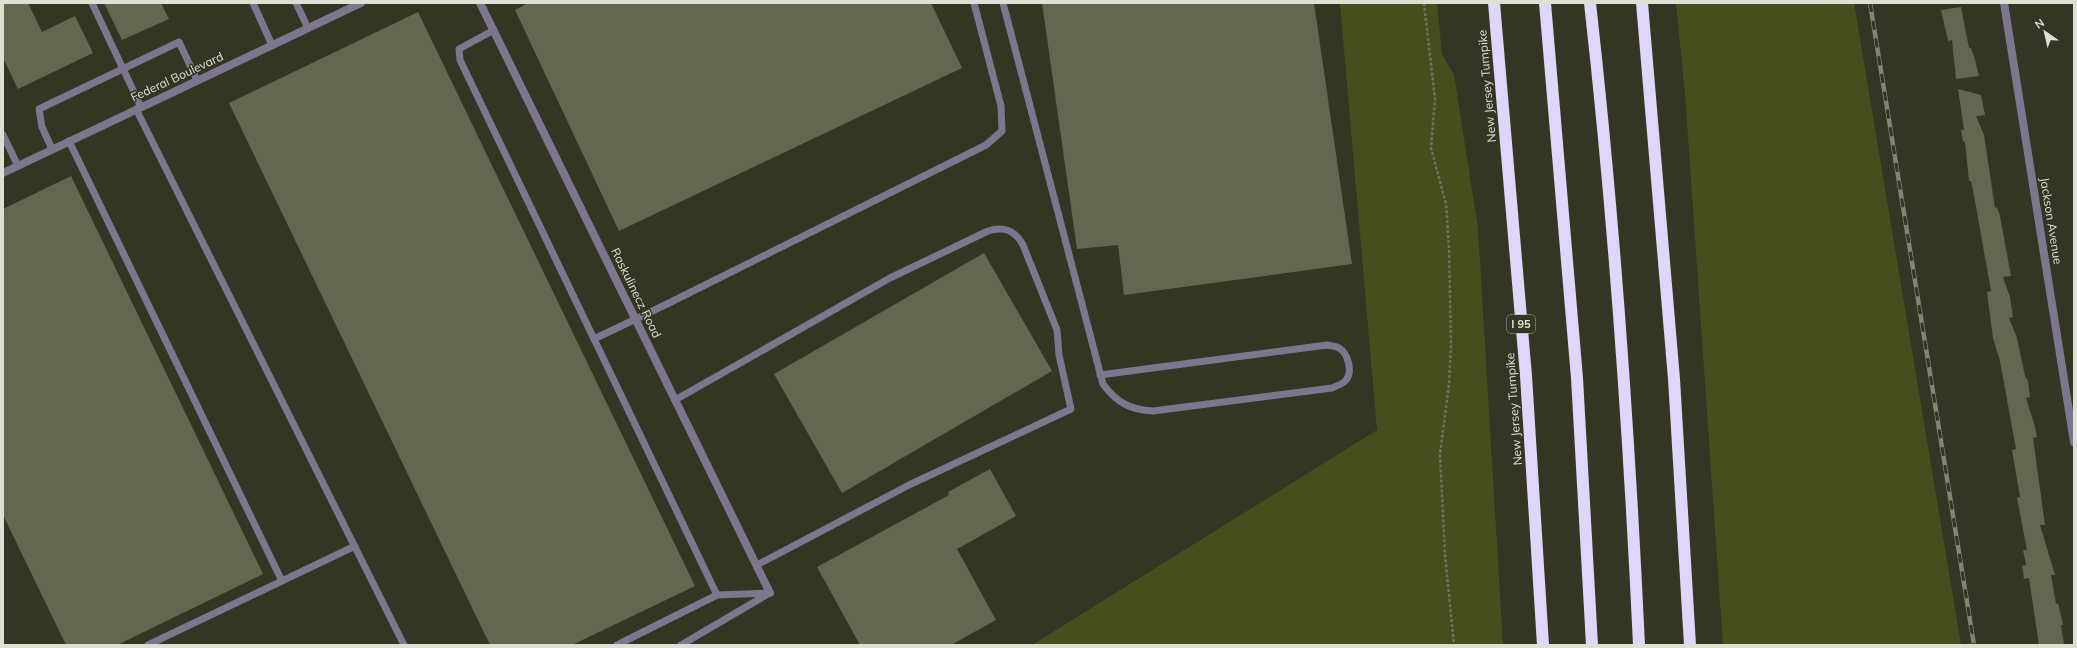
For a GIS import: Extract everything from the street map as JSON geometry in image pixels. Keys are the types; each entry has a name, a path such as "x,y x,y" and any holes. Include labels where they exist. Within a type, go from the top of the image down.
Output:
{"highway":[{"name":"New Jersey Turnpike","path":"1494,3 1526,376 1543,645"},
{"path":"1545,3 1577,378 1592,645"},
{"path":"1590,3 1602,107 1623,379 1639,645"},
{"path":"1642,3 1674,379 1690,645"}],"street":[{"name":"Federal Boulevard","path":"3,173 361,3"},
{"name":"Raskulinecz Road","path":"480,3 770,593"},
{"name":"Jackson Avenue","path":"2004,3 2071,400 2074,442"}],"lane":[{"path":"92,3 138,108 404,645"},
{"path":"253,3 272,45"},
{"path":"296,3 308,28"},
{"path":"594,339 986,145 1002,131 1001,106 974,3"},
{"path":"1003,3 1102,384 1111,395 1123,405 1137,410 1153,412 1332,388 1346,380 1349,374 1349,367 1344,351 1338,347 1327,345 1100,375"},
{"path":"494,30 459,50 460,60 717,596"},
{"path":"52,149 42,127 39,110 122,69 179,42 197,80"},
{"path":"3,135 18,166"},
{"path":"69,141 282,581"},
{"path":"675,400 890,278 988,231 1004,228 1018,236 1024,245 1057,330 1058,356 1070,409 909,485 757,565"},
{"path":"148,645 355,546"},
{"path":"617,645 717,596 770,593"},
{"path":"681,645 770,593"}],"path":[{"path":"1424,3 1436,99 1431,148 1446,204 1449,248 1451,346 1440,454 1445,555 1454,645"}],"green space":[{"path":"1340,3 1437,3 1442,54 1454,75 1478,228 1503,645 1032,645 1377,430"},
{"path":"1676,3 1854,3 1961,645 1723,645 1685,93"}],"building":[{"path":"3,3 28,3 42,32 75,16 93,53 18,89 3,58"},
{"path":"104,3 161,3 169,19 122,40"},
{"path":"528,3 931,3 962,68 619,231 515,10"},
{"path":"1042,3 1314,3 1352,264 1124,295 1118,245 1077,249"},
{"path":"1961,7 1969,48 1971,48 1974,56 1979,76 1956,79 1952,40 1948,41 1941,10"},
{"path":"418,12 695,586 572,645 490,645 229,103"},
{"path":"1958,89 1981,95 1985,115 1976,116 1984,135 1995,208 1997,207 2000,216 2011,276 2003,277 2010,297 2013,317 2009,318 2017,338 2025,376 2028,381 2030,397 2026,398 2037,437 2033,438 2045,525 2040,525 2055,575 2051,575 2056,604 2058,603 2063,625 2061,625 2064,645 2039,645 2029,578 2024,579 2022,566 2026,565 2023,550 2027,550 2017,498 2020,497 2012,450 2016,449 2000,361 1993,338 1987,292 1991,291 1971,181 1969,181 1965,142 1963,141 1961,130 1964,130"},
{"path":"71,176 263,574 117,645 66,645 3,515 3,209"},
{"path":"984,253 1052,371 842,493 774,374"},
{"path":"990,469 1016,516 957,549 996,620 951,645 860,645 817,567 949,495 948,492"}],"railway":[{"path":"1870,3 1974,645"}]}
